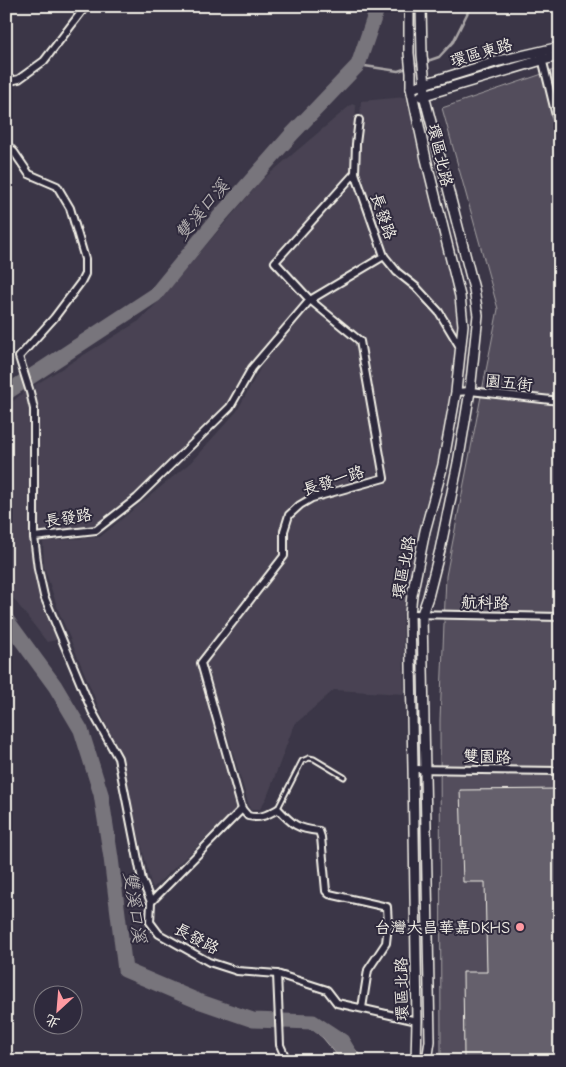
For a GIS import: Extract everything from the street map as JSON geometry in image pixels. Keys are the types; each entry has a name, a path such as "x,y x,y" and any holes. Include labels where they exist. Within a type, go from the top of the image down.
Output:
{"street":[{"path":"6,82 19,79 44,61 86,6"},
{"name":"環區北路","path":"409,6 412,93 426,159 460,296 463,326 456,392 443,465 425,531 410,614 417,1021 416,1061"},
{"name":"環區北路","path":"421,6 424,95 474,289 478,316 470,391 458,464 448,517 428,598 422,614 430,1041 427,1061"},
{"name":"環區東路","path":"412,93 424,95 541,56 560,47"},
{"path":"541,56 560,132"},
{"name":"環區東路","path":"412,93 425,84 499,61 541,56 560,56"},
{"name":"長發路","path":"359,120 355,173 384,256 310,300 252,368 230,408 136,498 96,530 34,537 44,596 92,711 118,758 142,880 150,902 150,922 159,934 210,962 237,971 277,974 327,990 337,1003 417,1021"},
{"path":"6,144 29,174 57,186 70,208 85,259 85,274 80,282 54,318 18,357 34,408 34,537"},
{"name":"長發一路","path":"242,809 201,664 284,556 284,531 289,515 300,505 312,498 384,478 360,341 310,300 275,262 355,173"},
{"path":"384,256 397,272 416,287 439,312 460,347"},
{"name":"園五街","path":"456,392 470,391 560,401"},
{"name":"航科路","path":"410,614 560,617"},
{"name":"雙園路","path":"413,769 560,772"},
{"path":"150,902 242,809 248,816 253,818 264,817 278,809 295,825 305,830 319,831 326,891 329,894 387,907 386,943 368,970 362,1008"},
{"path":"277,974 280,1046 287,1061"}],"lane":[{"path":"278,809 302,761 309,758 314,759 344,777"}],"shaded area":[{"path":"560,68 560,1061 441,1061 440,720 446,576 498,309 442,108"},
{"path":"406,97 456,294 458,339 440,311 397,272 385,255 357,173 361,101"},
{"path":"352,104 356,106 352,173 272,262 307,299 250,366 226,406 139,490 96,526 38,532 38,409 35,385 139,321 155,305 261,181"},
{"path":"354,177 382,255 311,299 278,262"},
{"path":"383,258 416,288 437,313 457,348 438,467 418,546 403,617 404,694 334,690 294,725 267,797 260,809 250,809 205,665 285,562 288,530 293,516 315,501 387,482 362,340 313,299"},
{"path":"310,303 356,343 379,475 313,494 287,510 281,527 279,556 197,665 238,808 153,888 119,756 59,612 44,567 43,541 100,537 191,462 237,411 262,365"},
{"path":"26,390 29,407 31,462 30,541 34,573 56,636 56,640 47,642 6,589 6,407"}],"water":[{"path":"321,1022 350,1044 363,1061 342,1061 323,1038 312,1029"}],"building":[{"name":"台灣大昌華嘉DKHS","path":"560,789 560,1060 464,1058 463,972 487,972 485,882 463,882 460,790"}],"waterway":[{"name":"雙溪口溪","path":"6,393 155,295 219,217 292,134 358,65 377,6"},
{"path":"413,66 439,57 453,42 471,6"},
{"path":"358,65 398,71 407,68"},
{"name":"雙溪口溪","path":"6,619 55,686 81,730 101,794 125,970 198,1001 253,1020 313,1022 342,1041 354,1061"}],"place":[{"name":"台灣大昌華嘉DKHS","path":"520,927"}]}
